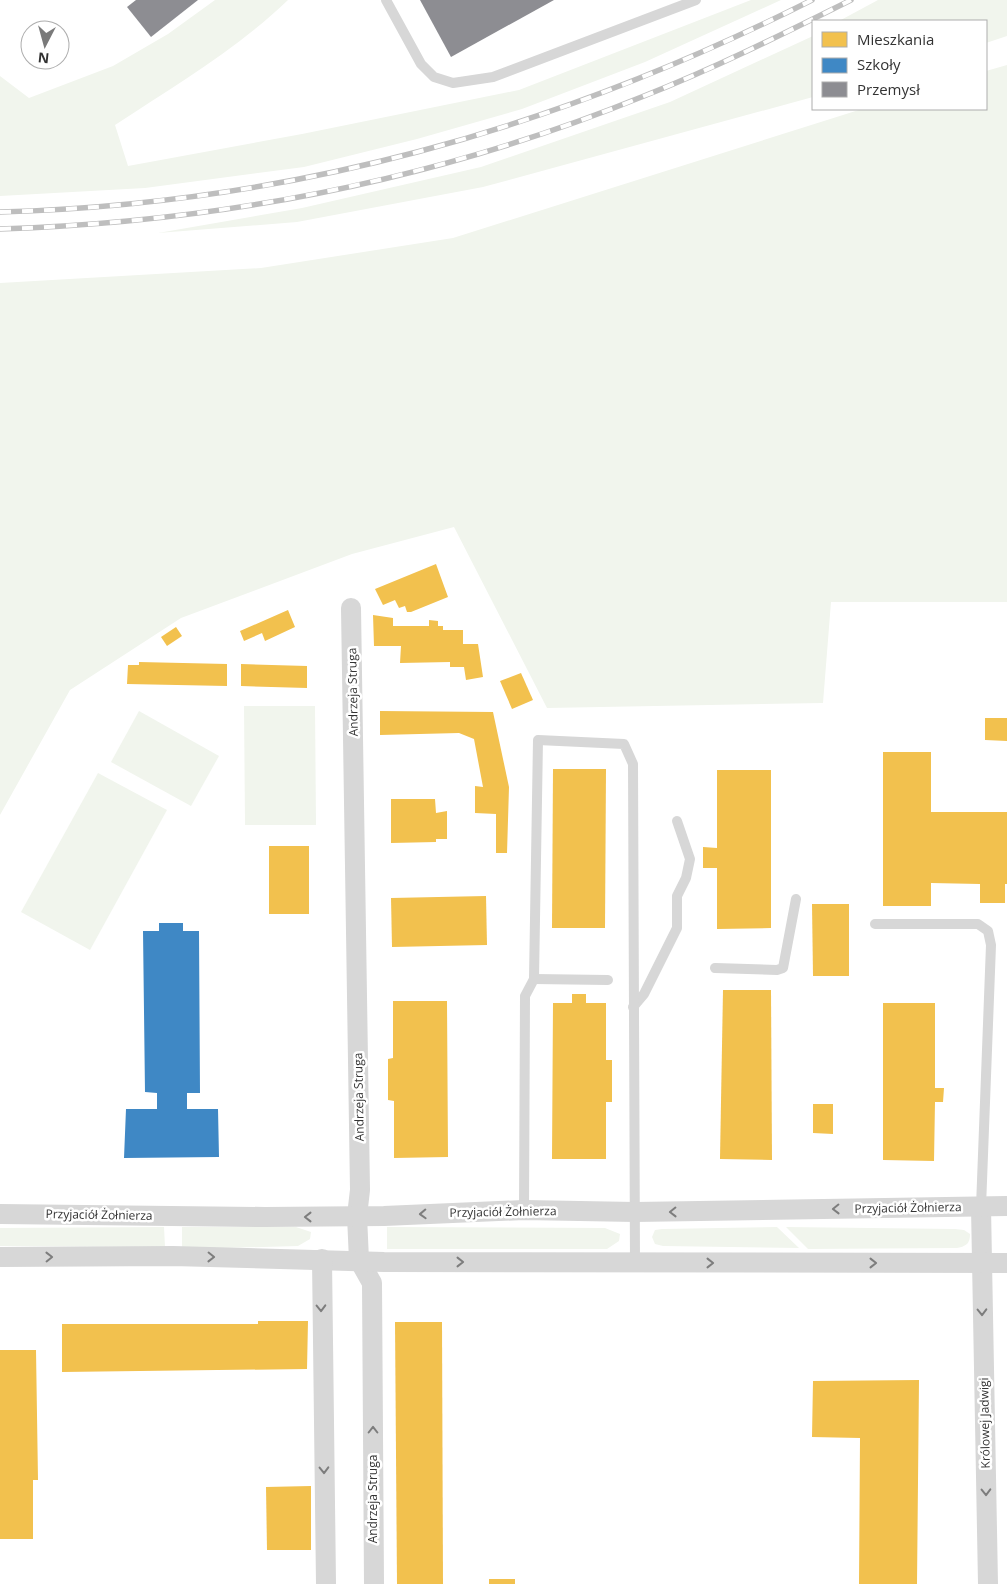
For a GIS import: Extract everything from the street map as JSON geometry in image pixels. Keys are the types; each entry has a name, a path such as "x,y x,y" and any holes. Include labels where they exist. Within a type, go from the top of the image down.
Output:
{"street":[{"name":"Andrzeja Struga","path":"351,608 360,1190 357,1216 359,1260 372,1284 374,1584"},
{"name":"Przyjaciół Żołnierza","path":"0,1214 357,1216 524,1210 635,1212 1007,1206"},
{"name":"Królowej Jadwigi","path":"982,1207 988,1584"},
{"path":"0,1257 173,1256 634,1263 1007,1263"},
{"path":"322,1259 326,1584"}],"lane":[{"path":"386,0 421,64 434,77 453,83 493,77 696,0"},
{"path":"524,1210 525,996 534,979 538,740 624,744 633,764 634,1263"},
{"path":"633,1007 644,994 677,928 677,896 686,878 690,859 677,821"},
{"path":"714,968 777,970 783,968 796,899"},
{"path":"875,924 978,924 988,931 991,945 982,1207"},
{"path":"534,979 608,980"}],"shaded area":[{"path":"215,0 288,0 226,51 115,125 128,166 302,134 519,90 751,0 781,0 645,62 522,109 417,139 304,167 145,188 0,196 0,76 29,98 113,66 168,34"},
{"path":"878,0 1007,0 1007,36 987,43 987,20 841,20"},
{"path":"812,36 812,97 483,187 297,222 158,233 302,208 481,167 670,102"},
{"path":"1007,65 1007,602 831,602 823,703 547,708 454,527 352,554 181,618 70,690 0,815 0,283 261,268 453,238 859,110 987,110 987,71"},
{"path":"244,706 315,706 316,825 245,825"},
{"path":"139,711 219,756 191,806 111,762"},
{"path":"98,773 167,810 90,950 21,912"},
{"path":"164,1227 165,1247 0,1246 0,1228"},
{"path":"182,1227 296,1227 311,1232 310,1239 298,1246 182,1249"},
{"path":"387,1227 605,1228 620,1234 619,1241 607,1249 387,1249"},
{"path":"777,1227 799,1248 663,1246 655,1244 652,1237 655,1230 662,1229"},
{"path":"786,1227 955,1229 964,1230 970,1234 967,1244 957,1248 808,1249"}],"building: Mieszkania":[{"path":"436,564 448,597 411,612 407,612 405,606 399,608 395,600 383,605 375,589"},
{"path":"288,610 295,627 265,641 262,633 244,641 240,631"},
{"path":"373,615 393,618 393,626 429,626 429,620 438,621 438,626 443,626 443,630 463,630 463,644 478,644 483,677 466,680 464,667 450,667 450,662 400,663 401,646 374,646"},
{"path":"176,627 182,636 167,646 161,637"},
{"path":"139,662 227,664 227,686 127,684 128,665 139,665"},
{"path":"241,664 307,666 307,688 241,686"},
{"path":"521,673 533,700 512,709 500,681"},
{"path":"380,711 493,712 509,787 507,853 496,853 496,814 475,813 475,786 483,787 474,739 459,733 380,735"},
{"path":"985,718 1007,718 1007,741 985,740"},
{"path":"883,752 931,752 931,812 1007,812 1007,884 1005,884 1005,903 980,903 980,884 931,883 931,906 883,906"},
{"path":"553,769 606,769 605,928 552,928"},
{"path":"717,770 771,770 771,928 717,929 717,868 703,868 703,847 717,848"},
{"path":"391,799 435,799 436,813 447,811 447,839 436,839 436,842 391,843"},
{"path":"269,846 309,846 309,914 269,914"},
{"path":"486,896 487,945 392,947 391,898"},
{"path":"812,904 849,904 849,976 813,976"},
{"path":"723,990 771,990 772,1160 720,1159"},
{"path":"572,994 586,994 586,1003 606,1003 606,1060 612,1060 612,1102 606,1102 606,1159 552,1159 553,1003 572,1003"},
{"path":"393,1001 447,1001 448,1157 394,1158 394,1101 388,1100 388,1059 393,1058"},
{"path":"883,1003 935,1003 935,1088 944,1088 943,1102 935,1102 934,1161 883,1160"},
{"path":"813,1104 833,1104 833,1134 813,1133"},
{"path":"258,1321 308,1321 307,1369 62,1372 62,1324 258,1324"},
{"path":"395,1322 442,1322 443,1584 397,1584"},
{"path":"0,1350 36,1350 38,1480 33,1480 33,1539 0,1539"},
{"path":"919,1380 917,1584 859,1584 860,1438 812,1437 813,1381"},
{"path":"311,1486 311,1550 267,1550 266,1487"},
{"path":"489,1579 515,1579 515,1584 489,1584"}],"building: Szkoły":[{"path":"159,923 183,923 183,931 199,931 200,1093 187,1093 187,1109 218,1109 219,1157 124,1158 126,1109 157,1109 157,1093 145,1092 143,931 159,931"}],"building: Przemysł":[{"path":"136,0 198,0 151,37 127,7"},
{"path":"420,0 554,0 451,57"}],"railway":[{"path":"0,212 107,206 213,194 316,176 418,152 518,122 617,87 715,46 812,0"},
{"path":"0,229 83,225 247,206 409,173 488,151 567,125 644,96 723,62 851,0"}]}
